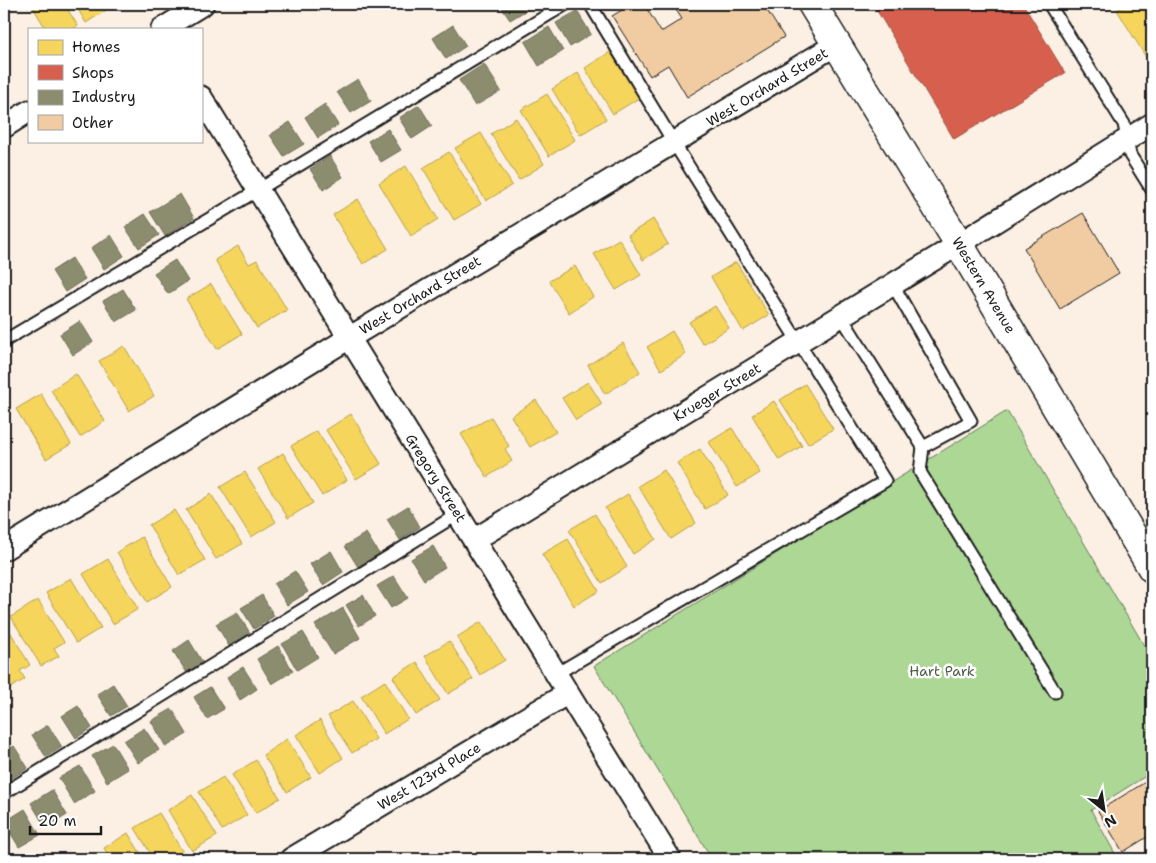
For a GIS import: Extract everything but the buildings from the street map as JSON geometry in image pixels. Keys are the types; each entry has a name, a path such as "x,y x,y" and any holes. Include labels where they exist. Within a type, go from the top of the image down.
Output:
{"main road":[{"name":"Western Avenue","path":"812,4 1150,557"}],"street":[{"path":"164,28 203,4"},
{"name":"West Orchard Street","path":"4,549 349,338 837,44"},
{"name":"Gregory Street","path":"202,99 670,859"},
{"path":"4,127 28,113"},
{"path":"959,244 1152,124"},
{"name":"Krueger Street","path":"474,540 959,244"},
{"name":"West 123rd Place","path":"302,856 568,692"}],"lane":[{"path":"4,341 566,4"},
{"path":"556,674 885,481 674,143 590,4"},
{"path":"1049,4 1124,124 1130,155 1152,190"},
{"path":"893,285 971,421 923,447"},
{"path":"841,316 923,447 920,472 1055,692"},
{"path":"4,793 458,514"}],"green space":[{"name":"Hart Park","path":"1007,411 1152,659 1152,772 1091,810 1118,859 712,859 594,666"}]}
